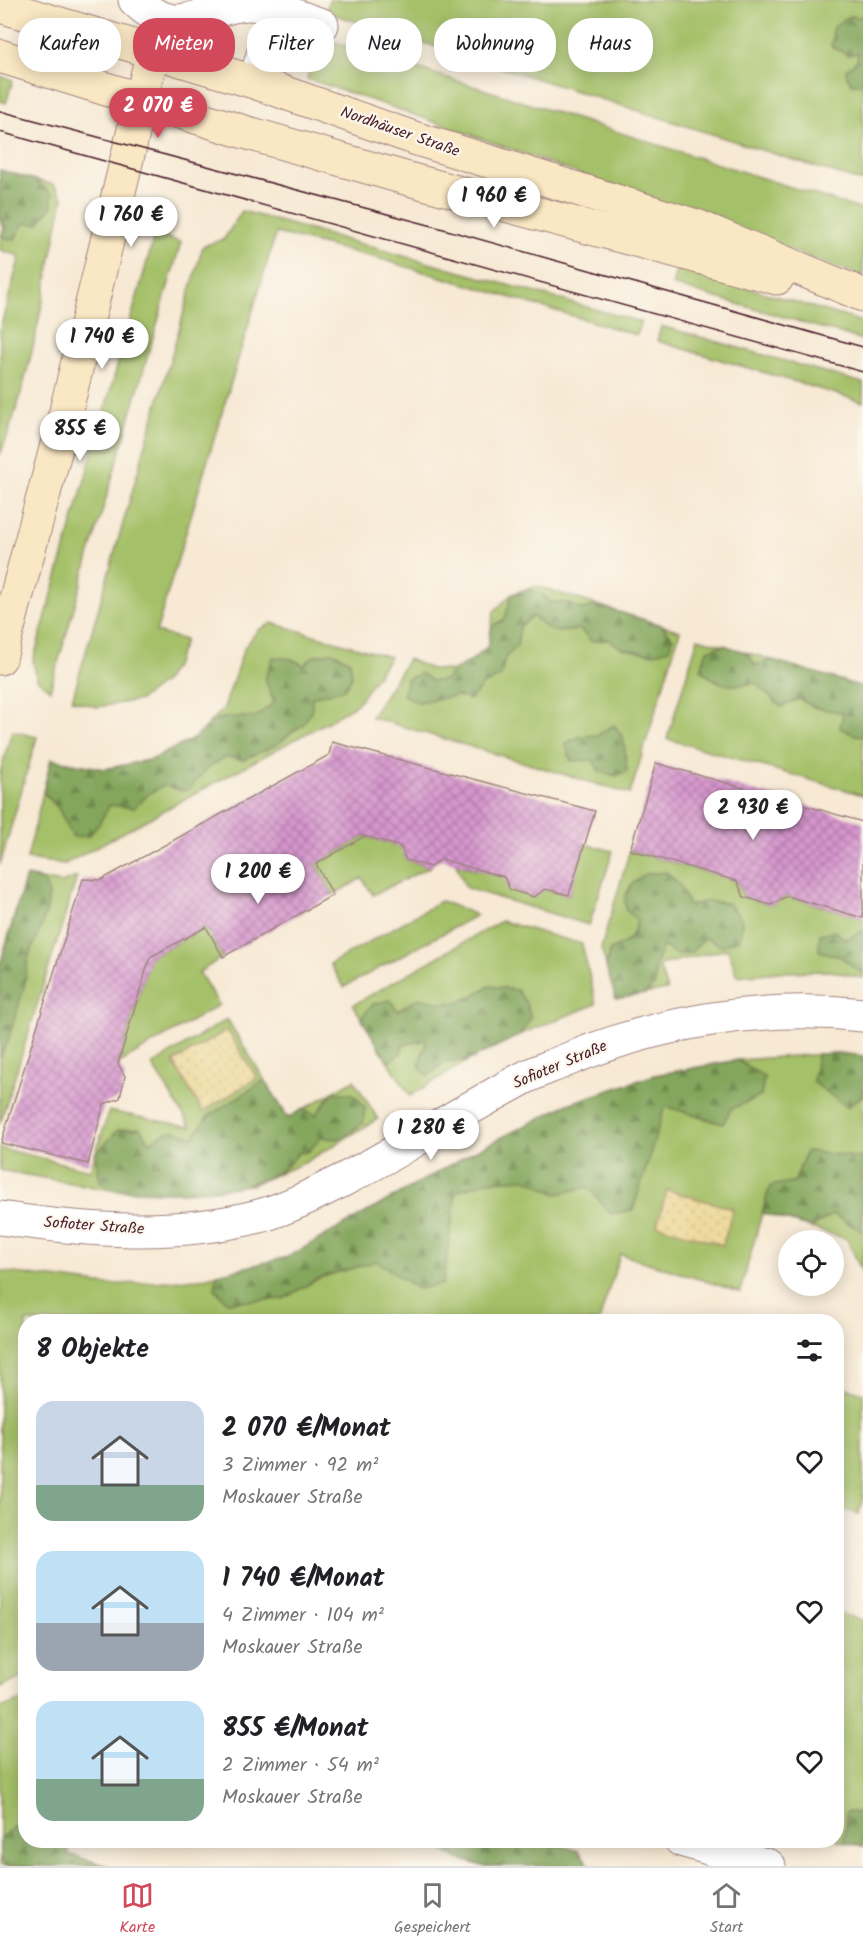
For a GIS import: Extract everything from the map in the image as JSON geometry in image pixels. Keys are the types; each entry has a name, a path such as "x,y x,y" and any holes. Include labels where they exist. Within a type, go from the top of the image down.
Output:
{"main road":[{"name":"Nordhäuser Straße","path":"0,6 133,45"},
{"path":"0,56 241,131 412,180 863,302"},
{"path":"0,658 64,422 148,72"},
{"name":"Nordhäuser Straße","path":"221,72 414,138 699,227 863,295"}],"street":[{"path":"135,0 155,15 171,21 189,21 224,9 248,4 299,18"},
{"path":"274,18 276,11"},
{"name":"Sofioter Straße","path":"0,1218 100,1228 150,1230 214,1226 265,1214 318,1193 363,1170 524,1078 619,1040 680,1023 726,1017 818,1012 863,1015"},
{"path":"708,1848 769,1866"}],"green space":[{"path":"329,0 863,0 863,182 516,72 556,72 556,18 434,18 434,46 422,42 422,18 346,18 326,12"},
{"path":"850,16 863,17 863,84 852,84 847,77 846,69 857,61 858,53 848,55 831,46 832,29"},
{"path":"334,42 346,46 346,72 422,72 422,70 863,210 863,276 447,126 307,79 309,72 334,72"},
{"path":"0,76 13,80 6,103 0,101"},
{"path":"0,170 54,185 63,198 30,360 0,455 0,329 20,256 0,250 4,226 0,224"},
{"path":"0,170 35,180 52,194 52,206 38,224 24,223 14,240 1,237 5,226 0,215"},
{"path":"242,211 641,322 637,335 377,258 276,233 156,632 185,640 176,664 166,680 140,700 97,707 72,700 203,246 224,239"},
{"path":"155,234 181,242 50,690 37,679 33,661"},
{"path":"677,267 863,322 863,340 672,285"},
{"path":"661,326 863,383 863,402 657,341"},
{"path":"537,586 680,631 630,794 371,717 408,659 431,669 452,671 472,660 488,646 494,611 512,594"},
{"path":"526,589 542,594 550,602 568,603 580,609 598,606 661,625 673,638 669,649 651,654 622,648 609,640 591,641 580,629 565,632 554,631 533,616 520,627 517,646 505,658 501,676 483,685 470,700 457,696 418,702 403,695 406,680 420,673 432,681 446,680 452,671 472,660 488,646 492,626 505,619 512,594"},
{"path":"272,623 390,657 357,704 329,721 65,864 27,859 51,759 105,769 153,759 195,738 224,708 244,648 258,630"},
{"path":"698,638 863,687 863,795 667,739"},
{"path":"724,645 748,653 755,665 773,660 863,687 863,736 840,728 843,713 816,708 799,699 781,707 756,683 726,685 714,680 701,669 707,650"},
{"path":"332,652 350,661 352,677 344,689 312,697 312,709 303,725 278,744 243,760 226,757 208,768 189,789 181,790 164,785 150,793 134,808 110,805 89,836 73,837 58,808 43,792 51,759 105,769 153,759 195,738 211,721 228,717 255,717 274,703 265,679 273,657 291,659 304,665 314,656"},
{"path":"614,725 624,739 627,771 616,776 599,771 593,760 571,761 565,743 582,736 598,735"},
{"path":"12,731 37,737 0,865 0,773"},
{"path":"365,836 401,847 406,860 430,867 373,895 362,878 333,895 316,864"},
{"path":"585,844 613,851 589,925 466,888 456,864 504,877 510,890 534,897 545,889 569,895"},
{"path":"630,850 737,881 744,897 771,905 787,896 863,918 863,978 831,971 737,976 728,949 659,965 667,990 616,999 601,948"},
{"path":"667,872 680,886 689,906 706,901 728,903 742,920 740,939 721,946 706,938 691,952 676,955 663,946 655,965 655,985 645,994 616,999 606,967 610,950 629,940 637,920 626,910 625,896 632,884 645,874"},
{"path":"26,876 61,883 77,877 0,1124 0,965"},
{"path":"26,876 44,881 49,895 46,914 28,959 24,987 8,1041 0,1058 0,965"},
{"path":"441,901 477,915 344,987 330,964"},
{"path":"501,921 582,944 596,1004 526,1032 469,1060 410,1096 353,1005"},
{"path":"206,927 223,957 199,972 219,1005 118,1064 150,957"},
{"path":"835,931 846,940 863,931 863,974 841,957 819,951 820,934"},
{"path":"490,986 517,990 526,1003 531,1018 520,1035 469,1060 445,1062 428,1076 419,1066 427,1040 403,1045 401,1053 388,1062 361,1018 373,1004 390,1000 398,1011 419,998 441,1003 458,1003"},
{"path":"227,1019 288,1118 354,1080 378,1119 304,1163 251,1185 178,1192 110,1190 0,1170 0,1148 90,1170 109,1111 191,1127 152,1065"},
{"path":"838,1053 863,1056 863,1274 847,1239 844,1238 844,1230 818,1230 762,1213 740,1292 620,1254 601,1314 18,1314 18,1680 0,1687 0,1271 107,1285 199,1279 288,1257 473,1152 568,1104 655,1075 738,1060"},
{"path":"838,1053 863,1056 863,1095 847,1107 813,1082 817,1054"},
{"path":"738,1060 764,1077 761,1096 731,1109 723,1124 665,1106 633,1210 611,1214 588,1187 557,1194 526,1179 487,1181 456,1192 443,1284 418,1289 377,1261 319,1278 283,1299 227,1302 215,1289 217,1274 288,1257 473,1152 568,1104 655,1075"},
{"path":"265,1080 288,1118 303,1109 316,1115 333,1092 353,1094 365,1107 363,1123 344,1137 334,1139 321,1137 308,1152 298,1153 284,1168 263,1179 239,1186 183,1192 131,1191 110,1190 100,1181 95,1154 118,1130 140,1128 150,1142 171,1131 193,1137 207,1117"},
{"path":"806,1151 863,1158 863,1232 833,1214 812,1228 762,1213 770,1186 795,1181"},
{"path":"844,1387 863,1393 863,1497 859,1514 844,1510"},
{"path":"844,1615 863,1620 863,1847 844,1842"},
{"path":"18,1702 18,1848 70,1848 68,1854 108,1866 0,1866 0,1708"},
{"path":"846,1812 863,1813 863,1847 844,1842"},
{"path":"18,1826 18,1848 70,1848 68,1854 108,1866 5,1866 0,1858 0,1838"},
{"path":"440,1848 568,1848 579,1851 590,1866 483,1866 453,1857"}],"sand":[{"path":"227,1030 257,1078 203,1112 173,1062"},
{"path":"667,1190 733,1209 723,1245 657,1225"}],"building":[{"path":"332,742 595,811 569,895 545,889 534,897 510,890 504,877 441,859 430,867 406,860 401,847 365,836 316,864 333,895 223,957 206,927 150,957 118,1064 125,1076 120,1098 104,1104 88,1164 1,1143 83,879 101,880 329,755"},
{"path":"656,763 863,822 863,918 787,896 771,905 744,897 737,881 630,850"}],"tram line":[{"path":"0,111 429,225 863,347"},
{"path":"0,132 863,372"}]}
